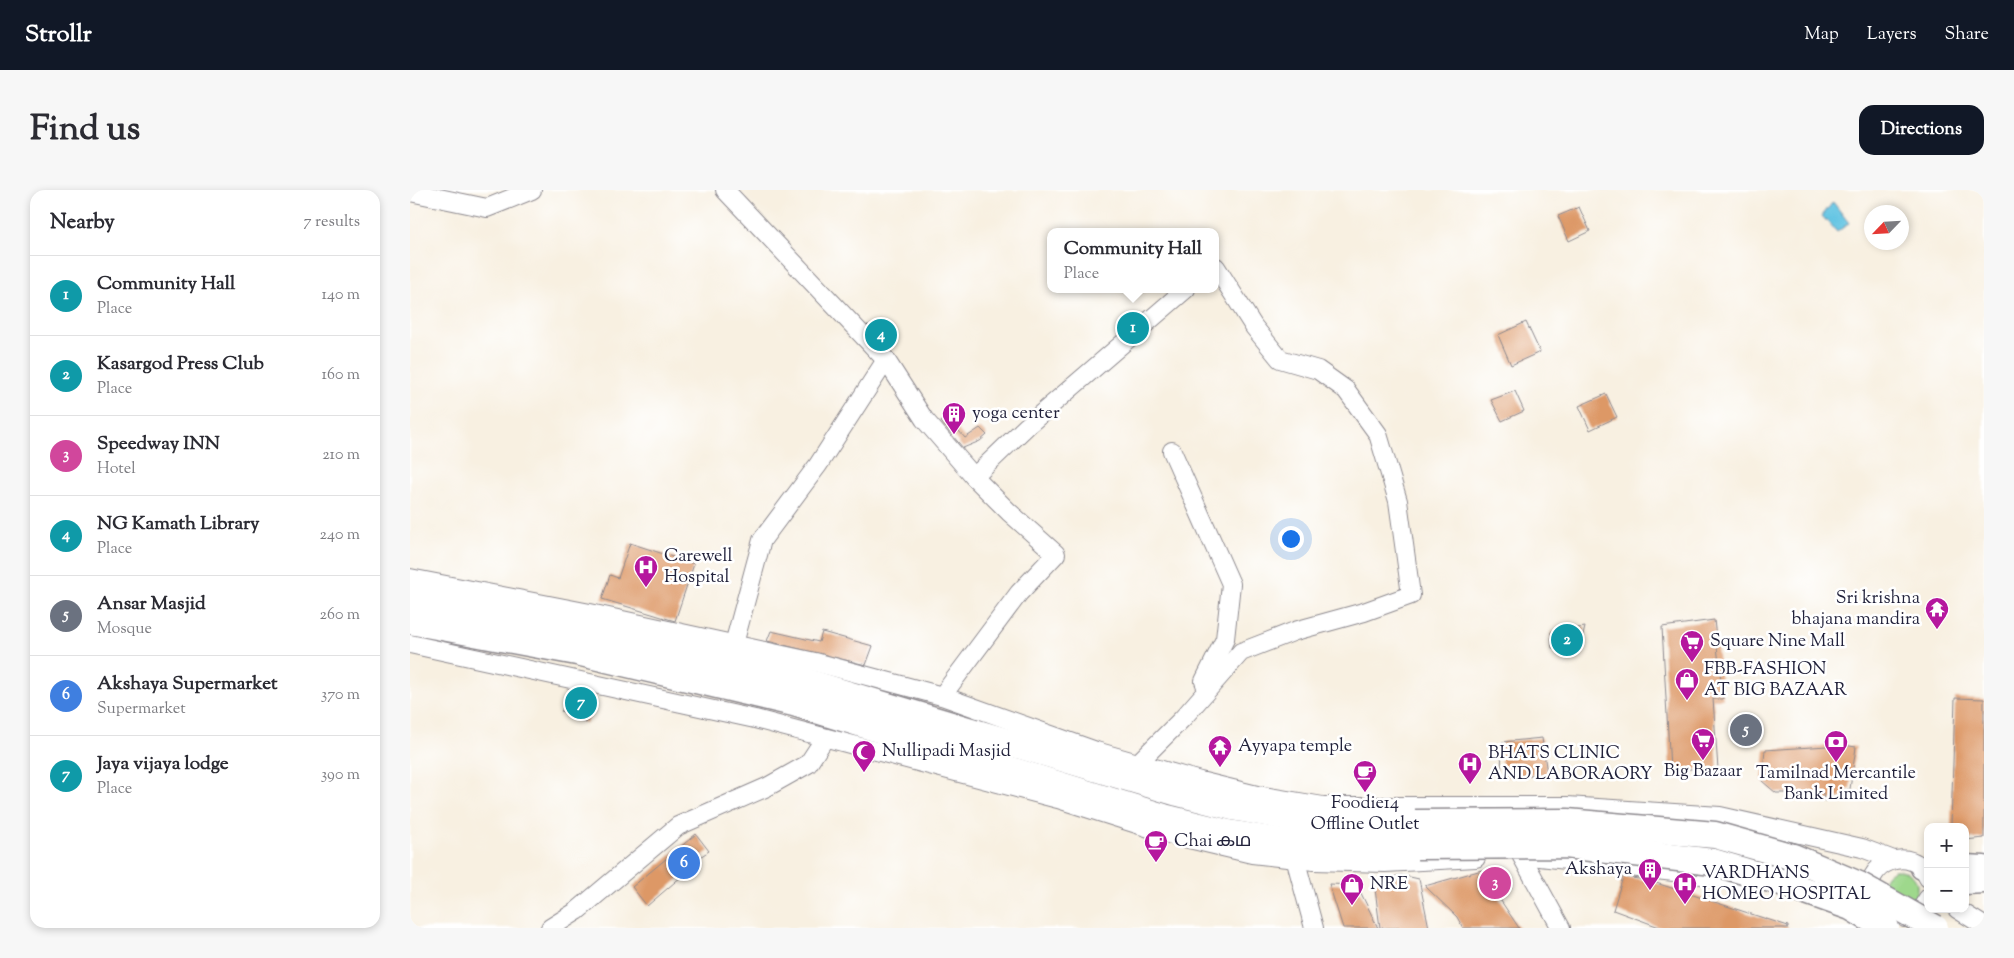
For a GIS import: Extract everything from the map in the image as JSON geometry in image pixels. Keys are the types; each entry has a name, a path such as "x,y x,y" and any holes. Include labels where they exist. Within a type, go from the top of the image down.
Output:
{"highway":[{"path":"410,597 590,631 797,679 1178,793 1232,807 1320,823 1416,834 1565,845 1713,862 1781,882 1894,924"},
{"path":"410,621 577,652 794,703 1164,817 1229,834 1320,848 1416,834 1567,822 1716,835 1793,857 1859,885 1935,928"}],"main road":[{"path":"1969,866 1984,867"},
{"path":"1969,883 1984,882"}],"street":[{"path":"410,192 486,208 532,190"},
{"path":"725,190 886,360 924,419 974,477 1009,512 1056,554 1019,592 942,696"},
{"path":"1138,763 1183,718 1241,652 1296,631 1364,612 1411,595 1398,501 1378,434 1346,390 1318,370 1280,358 1254,327 1219,272"},
{"path":"974,477 1027,426 1181,293"},
{"path":"734,644 762,540 818,465 886,360"},
{"path":"1172,451 1231,584 1224,639 1204,681 1207,689"},
{"path":"410,578 590,613 815,662 942,696 1096,751 1248,792 1323,806 1567,806 1720,816 1862,848 1891,860 1908,859 1924,870"},
{"path":"410,644 754,719 1058,799 1168,834 1252,854 1386,863 1521,855 1710,876 1846,906 1874,903"},
{"path":"550,928 578,911 678,826 767,787 808,764 825,738"},
{"path":"1521,855 1561,928"},
{"path":"1295,858 1314,928"},
{"path":"1891,860 1877,869 1872,877 1870,886 1874,903 1894,924 1920,911 1924,904"},
{"path":"1963,913 1984,926"}],"green space":[{"path":"1894,870 1907,872 1915,879 1917,889 1913,901 1881,884 1886,875"}],"water":[{"path":"1833,202 1849,223 1837,232 1822,216"}],"building":[{"path":"1579,207 1590,231 1569,241 1558,216"},
{"path":"1526,322 1540,352 1511,365 1498,335"},
{"path":"867,325 889,327 882,339"},
{"path":"1515,391 1524,411 1502,421 1491,400"},
{"path":"1606,394 1617,417 1590,430 1579,406"},
{"name":"yoga center","path":"946,416 965,438 980,428 987,435 980,441 963,448 941,422"},
{"name":"Carewell Hospital","path":"630,543 694,564 675,621 602,599 610,575 618,578"},
{"name":"Square Nine Mall","path":"1714,620 1723,699 1713,699 1718,769 1670,769 1662,627"},
{"path":"1585,627 1580,648 1552,648 1551,632"},
{"path":"771,631 819,642 822,632 873,646 866,665 767,641"},
{"path":"587,693 592,694 594,710 586,723 561,711 576,696"},
{"path":"1955,698 1984,699 1984,838 1969,840 1969,823 1951,823"},
{"path":"1542,738 1547,774 1501,777 1502,742"},
{"path":"1843,745 1856,747 1850,789 1845,790 1846,797 1824,801 1823,793 1776,793 1762,781 1765,750"},
{"path":"696,834 709,851 694,861 698,868 691,872 689,870 647,906 632,887"},
{"path":"1482,870 1512,888 1497,895 1519,928 1463,928 1457,917 1425,886"},
{"path":"1401,875 1419,879 1429,928 1380,928 1374,881"},
{"name":"Akshaya","path":"1623,877 1647,880 1788,926 1788,928 1662,928 1613,910"},
{"name":"NRE","path":"1329,884 1357,885 1378,928 1343,928"}],"place":[{"name":"Community Hall","path":"1133,328"},
{"name":"NG Kamath Library","path":"881,335"},
{"name":"yoga center","path":"954,435"},
{"name":"Carewell Hospital","path":"646,588"},
{"name":"Sri krishna bhajana mandira","path":"1937,630"},
{"name":"Kasargod Press Club","path":"1567,640"},
{"name":"Square Nine Mall","path":"1692,663"},
{"name":"FBB-FASHION AT BIG BAZAAR","path":"1687,701"},
{"name":"Jaya vijaya lodge","path":"581,703"},
{"name":"Ansar Masjid","path":"1746,730"},
{"name":"Big Bazaar","path":"1703,761"},
{"name":"Tamilnad Mercantile Bank Limited","path":"1836,763"},
{"name":"Ayyapa temple","path":"1220,768"},
{"name":"Nullipadi Masjid","path":"864,773"},
{"name":"BHATS CLINIC AND LABORAORY","path":"1470,785"},
{"name":"Foodie14 Offline Outlet","path":"1365,793"},
{"name":"Akshaya Supermarket","path":"684,863"},
{"name":"Chai കഥ","path":"1156,863"},
{"name":"Speedway INN","path":"1495,883"},
{"name":"Akshaya","path":"1650,891"},
{"name":"VARDHANS HOMEO HOSPITAL","path":"1685,905"},
{"name":"NRE","path":"1352,906"}]}
